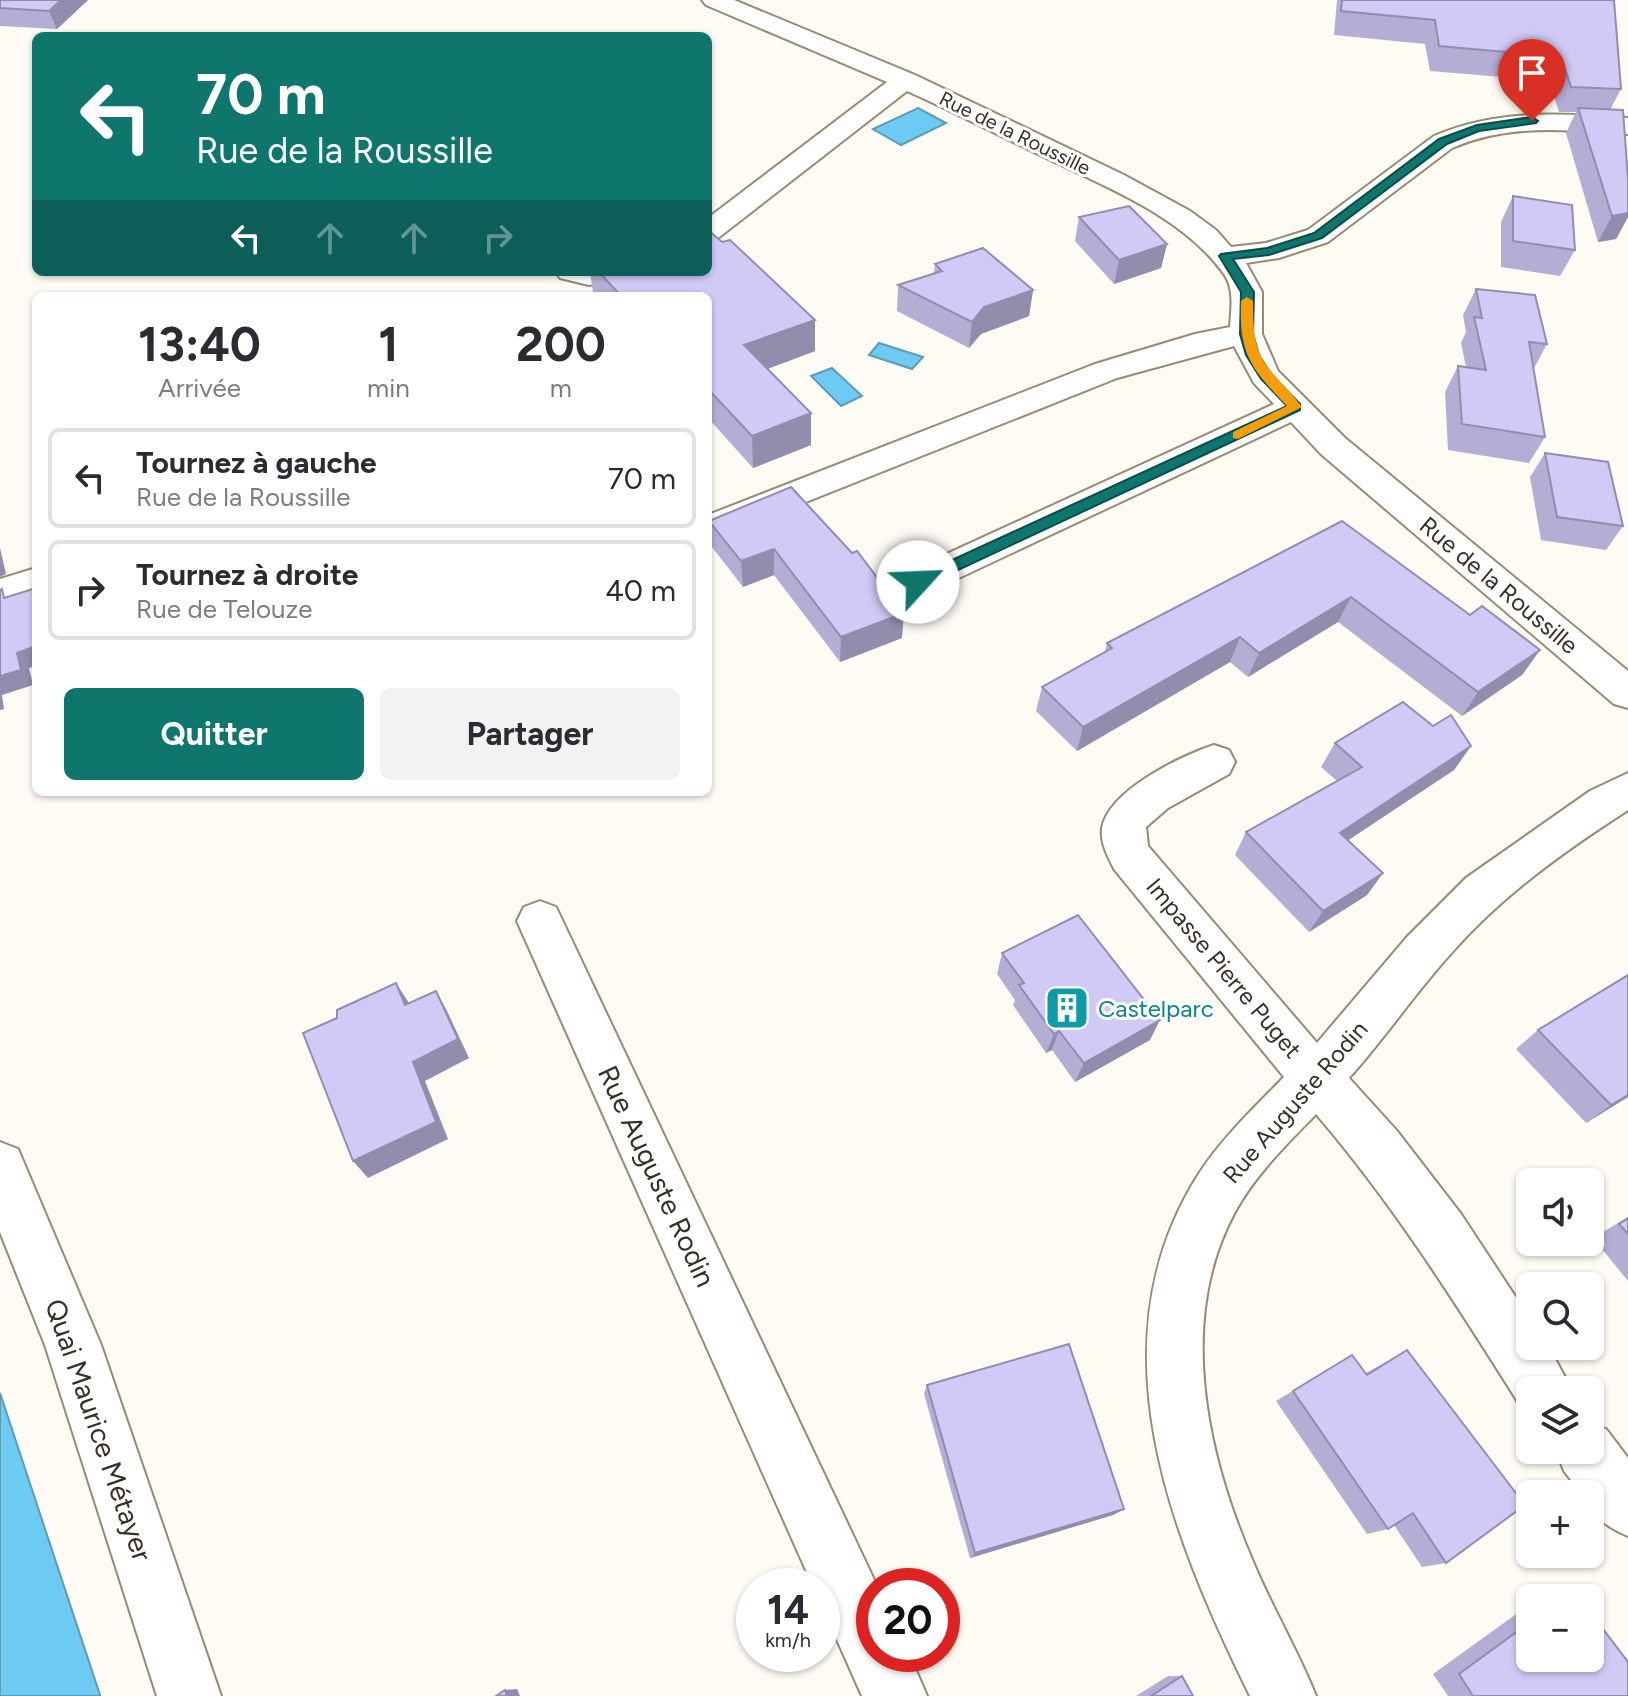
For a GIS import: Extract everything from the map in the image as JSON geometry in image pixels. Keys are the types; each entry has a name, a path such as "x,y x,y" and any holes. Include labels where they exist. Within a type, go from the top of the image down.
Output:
{"street":[{"name":"Rue de la Roussille","path":"714,0 906,80 1114,181 1180,217 1226,256 1247,292 1246,334 1265,376 1333,446 1628,693"},
{"path":"712,229 906,80"},
{"path":"1226,256 1269,252 1318,236 1443,142 1459,134 1502,123 1532,121 1628,126"},
{"path":"712,527 1106,371 1206,341 1246,334"},
{"path":"918,582 1296,407"},
{"path":"0,593 32,582"},
{"name":"Impasse Pierre Puget","path":"1214,762 1137,808 1124,823 1124,839 1130,856 1379,1149 1442,1233 1534,1376"},
{"name":"Rue Auguste Rodin","path":"1284,1696 1217,1553 1187,1461 1174,1369 1177,1299 1192,1241 1215,1195 1240,1159 1318,1080 1421,954 1471,901 1526,857 1628,790"},
{"name":"Rue Auguste Rodin","path":"540,921 856,1611"},
{"name":"Quai Maurice Métayer","path":"0,1167 73,1345 189,1696"},
{"path":"1596,1464 1628,1506"},
{"name":"Rue Auguste Rodin","path":"884,1672 895,1696"}],"water":[{"path":"918,108 946,123 901,145 873,129"},
{"path":"879,343 923,357 912,369 869,355"},
{"path":"832,368 862,396 841,406 811,376"},
{"path":"0,1393 100,1695 100,1696 0,1696"}],"building":[{"path":"0,0 61,0 49,11 0,8"},
{"path":"1342,0 1614,0 1621,89 1571,87 1561,57 1439,46 1435,20 1341,11"},
{"path":"1578,108 1623,110 1628,213 1612,216"},
{"path":"1513,196 1572,205 1575,250 1513,241"},
{"path":"1129,206 1167,244 1119,260 1079,217"},
{"path":"712,233 722,242 730,240 815,320 744,345 811,413 752,436 712,393 712,292 617,292 603,276 712,276"},
{"path":"983,248 1033,290 984,307 972,322 898,285 942,271 935,264"},
{"path":"1476,289 1535,295 1547,344 1529,342 1545,437 1462,424 1458,366 1486,370 1474,317 1482,318"},
{"path":"1545,453 1608,462 1623,526 1557,517"},
{"path":"791,487 852,553 857,551 904,613 841,637 774,549 741,561 712,525 712,520"},
{"path":"1342,521 1470,615 1482,606 1540,650 1478,692 1351,597 1259,653 1240,637 1083,727 1042,687 1112,648 1107,643"},
{"path":"2,589 4,598 32,589 32,647 17,653 21,670 0,676"},
{"path":"1403,702 1433,726 1451,715 1471,746 1340,833 1383,873 1323,911 1246,832 1362,767 1335,743"},
{"name":"Castelparc","path":"1078,915 1160,1020 1084,1063 1059,1031 1054,1034 1019,985 1024,983 1002,953"},
{"path":"1628,975 1628,1095 1611,1105 1538,1030"},
{"path":"396,983 405,1005 436,991 458,1039 413,1062 436,1122 353,1161 303,1033 337,1018 337,1010"},
{"path":"1628,1218 1628,1234 1619,1224"},
{"path":"1069,1344 1124,1509 975,1553 927,1385"},
{"path":"1407,1350 1516,1493 1516,1512 1446,1563 1413,1513 1388,1529 1293,1391 1352,1355 1367,1375"},
{"path":"1604,1630 1628,1662 1628,1696 1473,1696 1459,1674 1516,1632 1516,1672 1604,1672"},
{"path":"1182,1676 1193,1696 1151,1696"}],"slow traffic":[{"path":"1238,435 1296,407 1265,376 1253,355 1246,334 1247,301"}],"place":[{"name":"Castelparc","path":"1067,1008"}],"route":[{"path":"918,582 1296,407 1265,376 1253,355 1246,334 1247,292 1239,273 1226,256 1269,252 1318,236 1443,142 1477,128 1532,121"}]}
